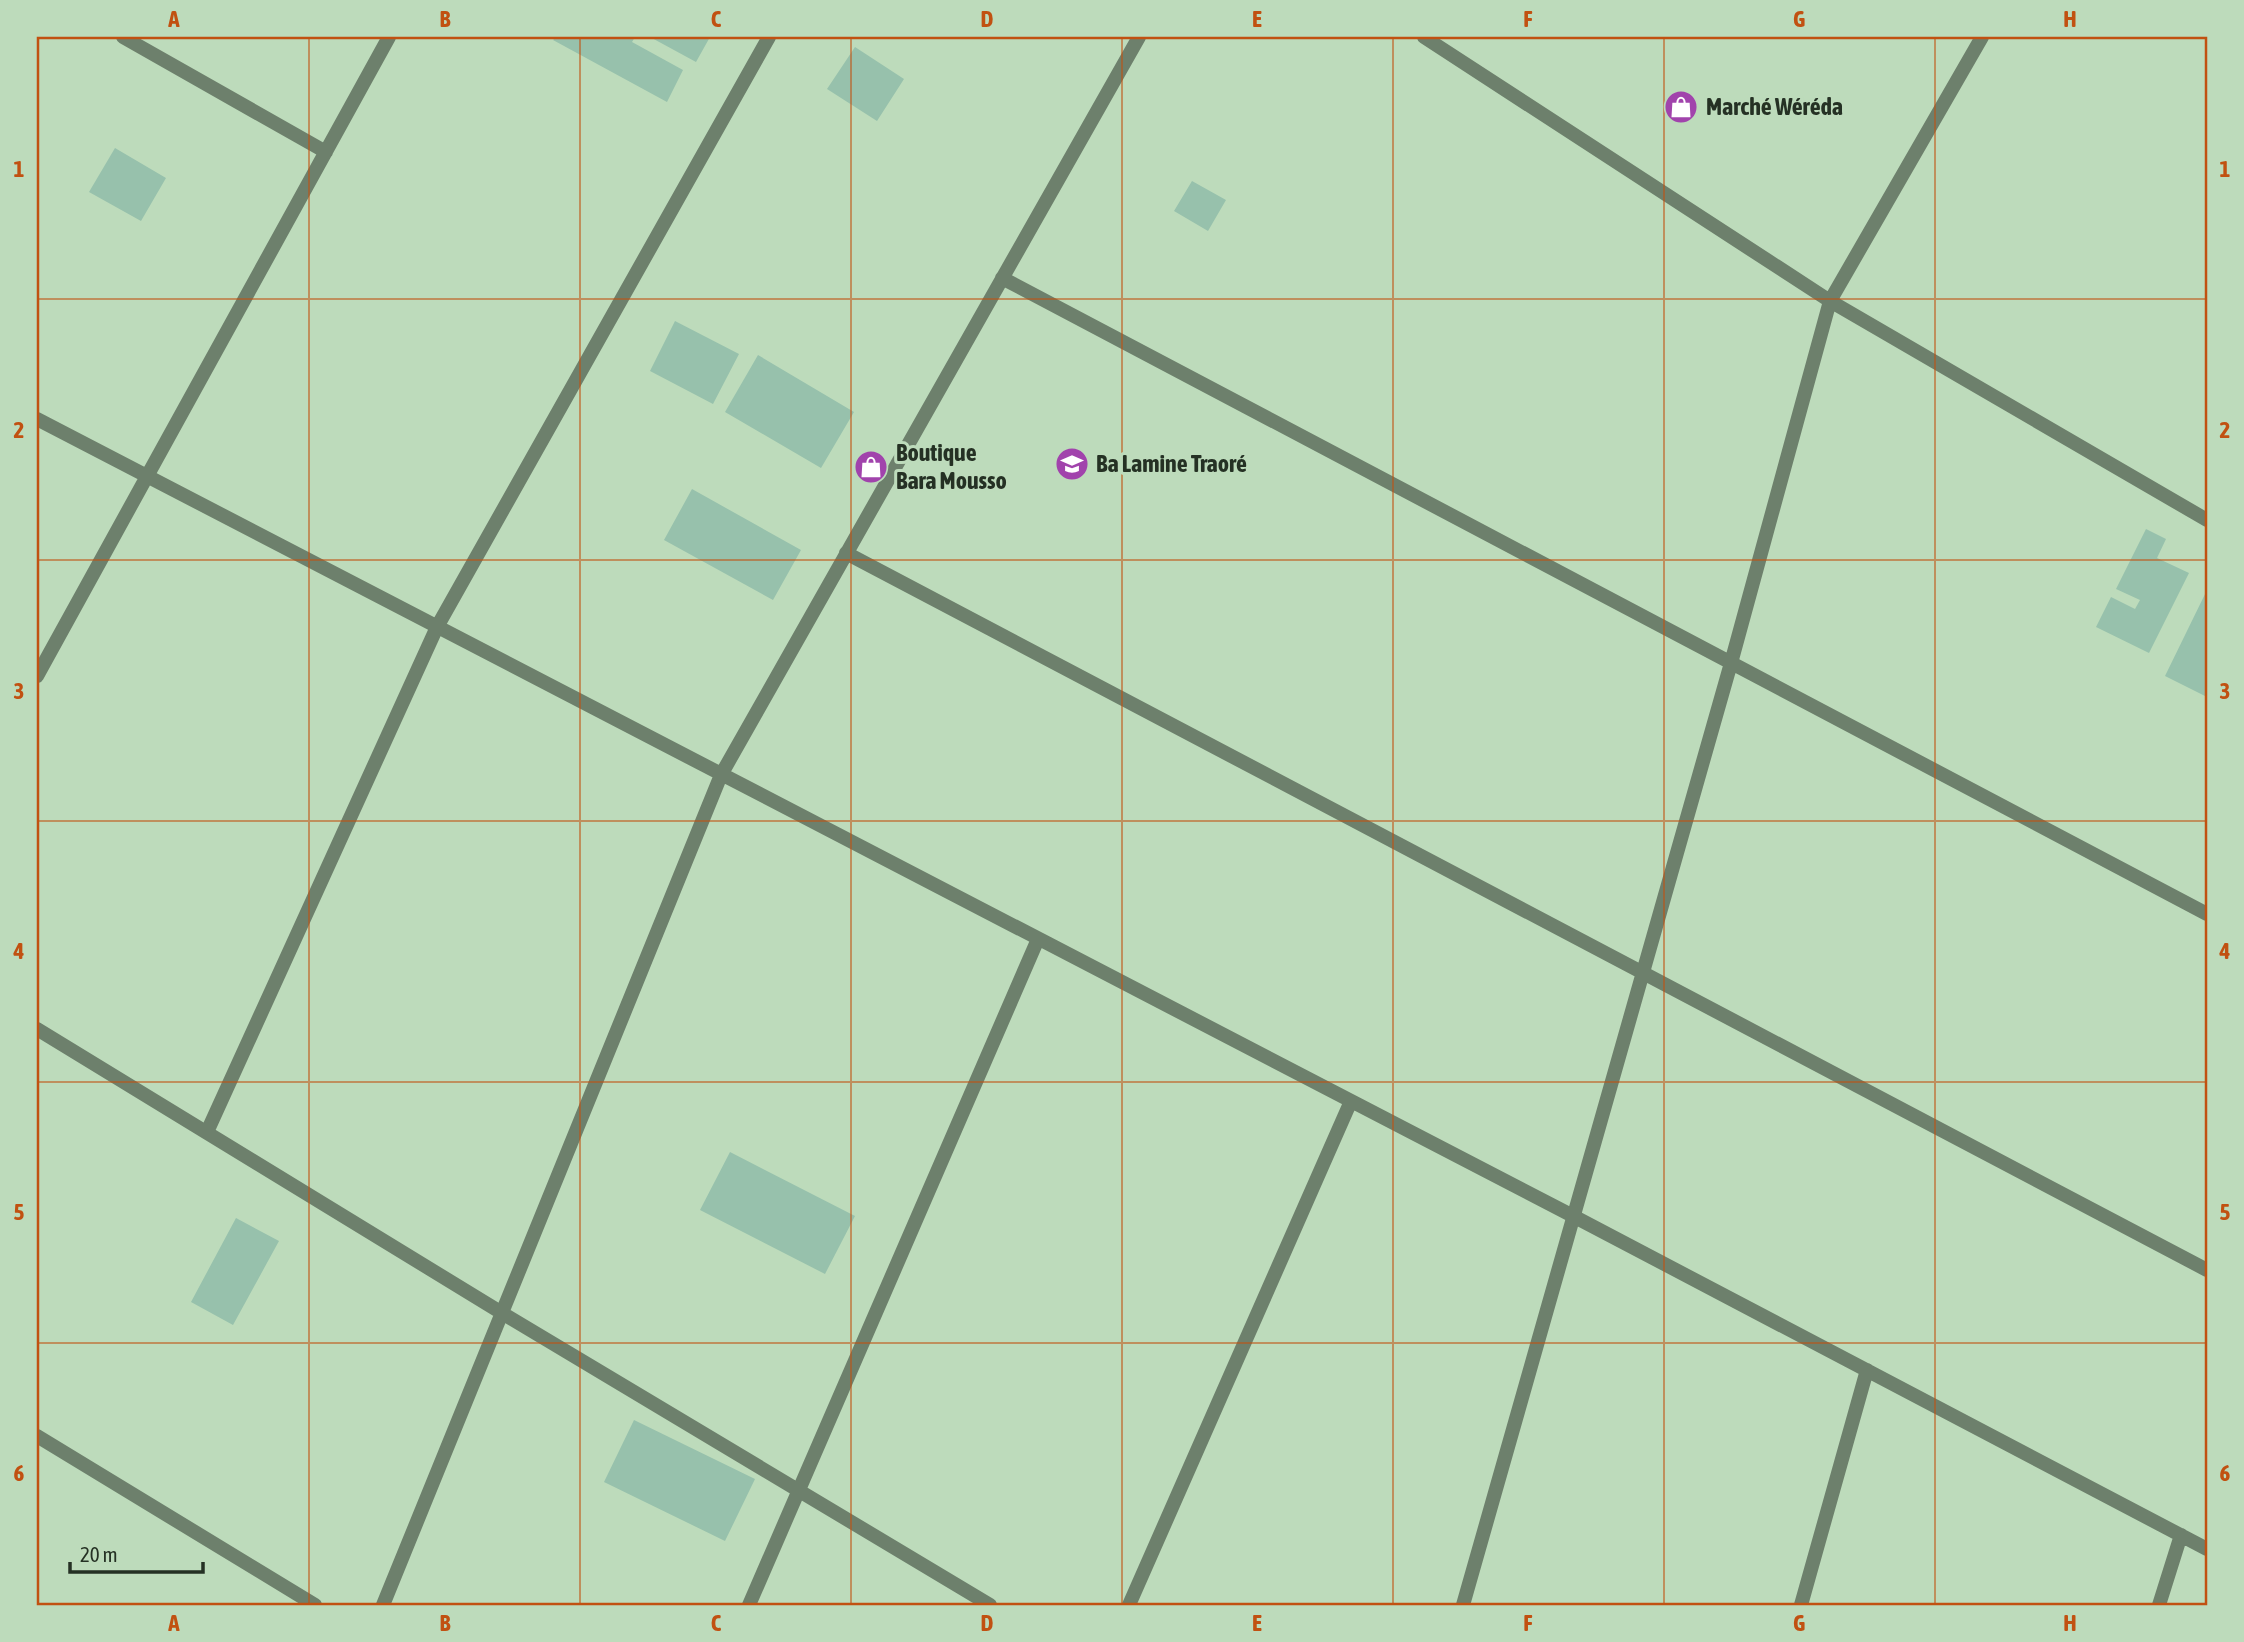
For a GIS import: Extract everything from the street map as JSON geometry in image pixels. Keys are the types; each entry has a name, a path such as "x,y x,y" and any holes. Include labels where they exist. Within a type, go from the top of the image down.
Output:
{"street":[{"path":"123,37 326,152"},
{"path":"37,677 389,37"},
{"path":"206,1132 437,627 769,37"},
{"path":"383,1605 721,775 1139,37"},
{"path":"1424,37 1830,300 2207,520"},
{"path":"1463,1605 1731,663 1830,300 1982,37"},
{"path":"1002,278 2207,914"},
{"path":"37,419 1573,1216 2207,1549"},
{"path":"846,553 2207,1270"},
{"path":"749,1605 1038,939"},
{"path":"37,1029 502,1313 990,1605"},
{"path":"1129,1605 1351,1101"},
{"path":"1801,1605 1867,1370"},
{"path":"37,1436 315,1605"},
{"path":"2160,1605 2180,1535"}],"building":[{"path":"556,37 635,37 632,42 683,70 667,102 553,40"},
{"path":"650,37 710,37 696,62"},
{"path":"855,47 904,79 877,121 827,89"},
{"path":"115,148 166,178 141,221 89,192"},
{"path":"1192,181 1226,200 1208,231 1174,211"},
{"path":"675,321 739,354 713,404 650,371"},
{"path":"758,355 854,412 821,468 725,412"},
{"path":"692,489 801,550 773,600 664,540"},
{"path":"2146,529 2166,539 2157,558 2189,573 2149,653 2096,627 2111,597 2135,609 2140,600 2116,589"},
{"path":"2207,590 2207,697 2165,676"},
{"path":"730,1152 855,1216 825,1274 700,1210"},
{"path":"236,1218 279,1241 233,1325 191,1302"},
{"path":"634,1420 755,1479 725,1541 604,1482"}],"place":[{"name":"Marché Wéréda","path":"1681,107"},
{"name":"Ba Lamine Traoré","path":"1072,464"},
{"name":"Boutique Bara Mousso","path":"871,467"}]}
